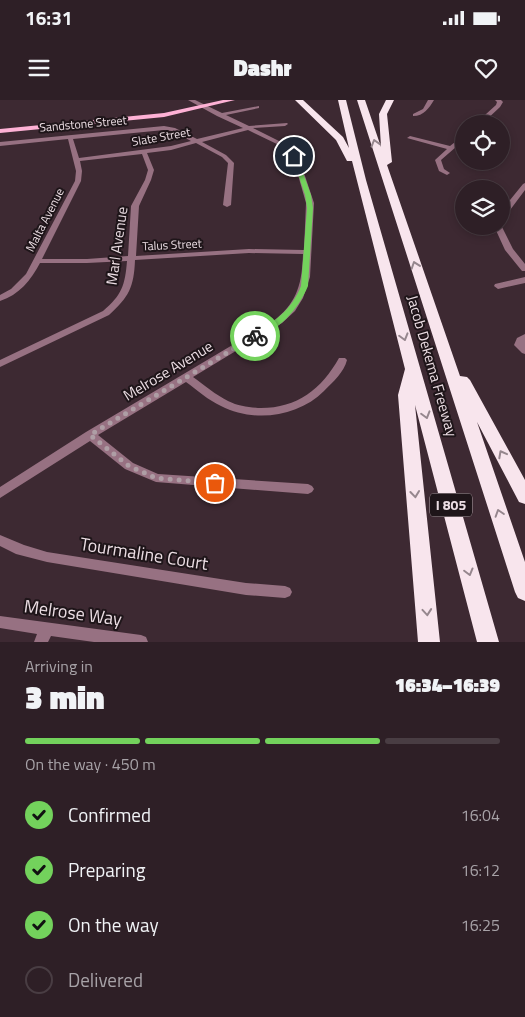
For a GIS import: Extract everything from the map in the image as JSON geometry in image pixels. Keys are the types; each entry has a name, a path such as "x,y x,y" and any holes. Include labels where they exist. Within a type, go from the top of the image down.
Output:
{"highway":[{"path":"299,100 340,139 361,180"},
{"name":"Jacob Dekema Freeway","path":"342,100 361,180 488,642"},
{"name":"Jacob Dekema Freeway","path":"361,100 388,186 525,592"},
{"path":"388,186 383,114 390,100"},
{"path":"442,344 525,497"},
{"path":"413,368 406,395 429,642"}],"main road":[{"path":"200,105 216,100"},
{"path":"0,129 153,115 232,100"}],"street":[{"name":"Melrose Avenue","path":"0,493 90,435 279,322 291,311 300,298 304,286 308,252 309,199 294,156 283,145 191,100"},
{"path":"415,115 425,110 431,100"},
{"path":"488,115 498,106 498,100"},
{"path":"219,115 257,107"},
{"name":"Slate Street","path":"76,160 144,152 197,142 248,128 269,124 285,124"},
{"name":"Sandstone Street","path":"0,144 168,128 197,142"},
{"name":"Malta Avenue","path":"0,298 14,291 30,275 78,181 79,171 70,137"},
{"path":"410,138 451,148"},
{"path":"197,142 224,156 231,163 228,205"},
{"path":"447,173 441,170 437,162 455,145"},
{"name":"Marl Avenue","path":"0,364 106,313 121,300 128,288 135,206 151,170 144,152"},
{"path":"510,204 525,185"},
{"path":"502,235 509,250 525,268"},
{"name":"Talus Street","path":"37,261 249,251 308,252"},
{"path":"498,286 525,280"},
{"path":"525,337 520,340 519,344 525,351"},
{"path":"187,378 225,404 243,409 264,411 291,408 306,401 340,367 342,360"},
{"path":"90,435 129,466 156,478 308,489"},
{"name":"Tourmaline Court","path":"0,540 21,550 47,558 246,590 285,592"},
{"name":"Melrose Way","path":"0,622 44,636 141,642"}],"way so far":[{"path":"215,483 156,478 129,466 90,435 255,336"}],"route":[{"path":"255,336 279,322 291,311 300,298 306,277 310,208 308,195 294,156"}]}
